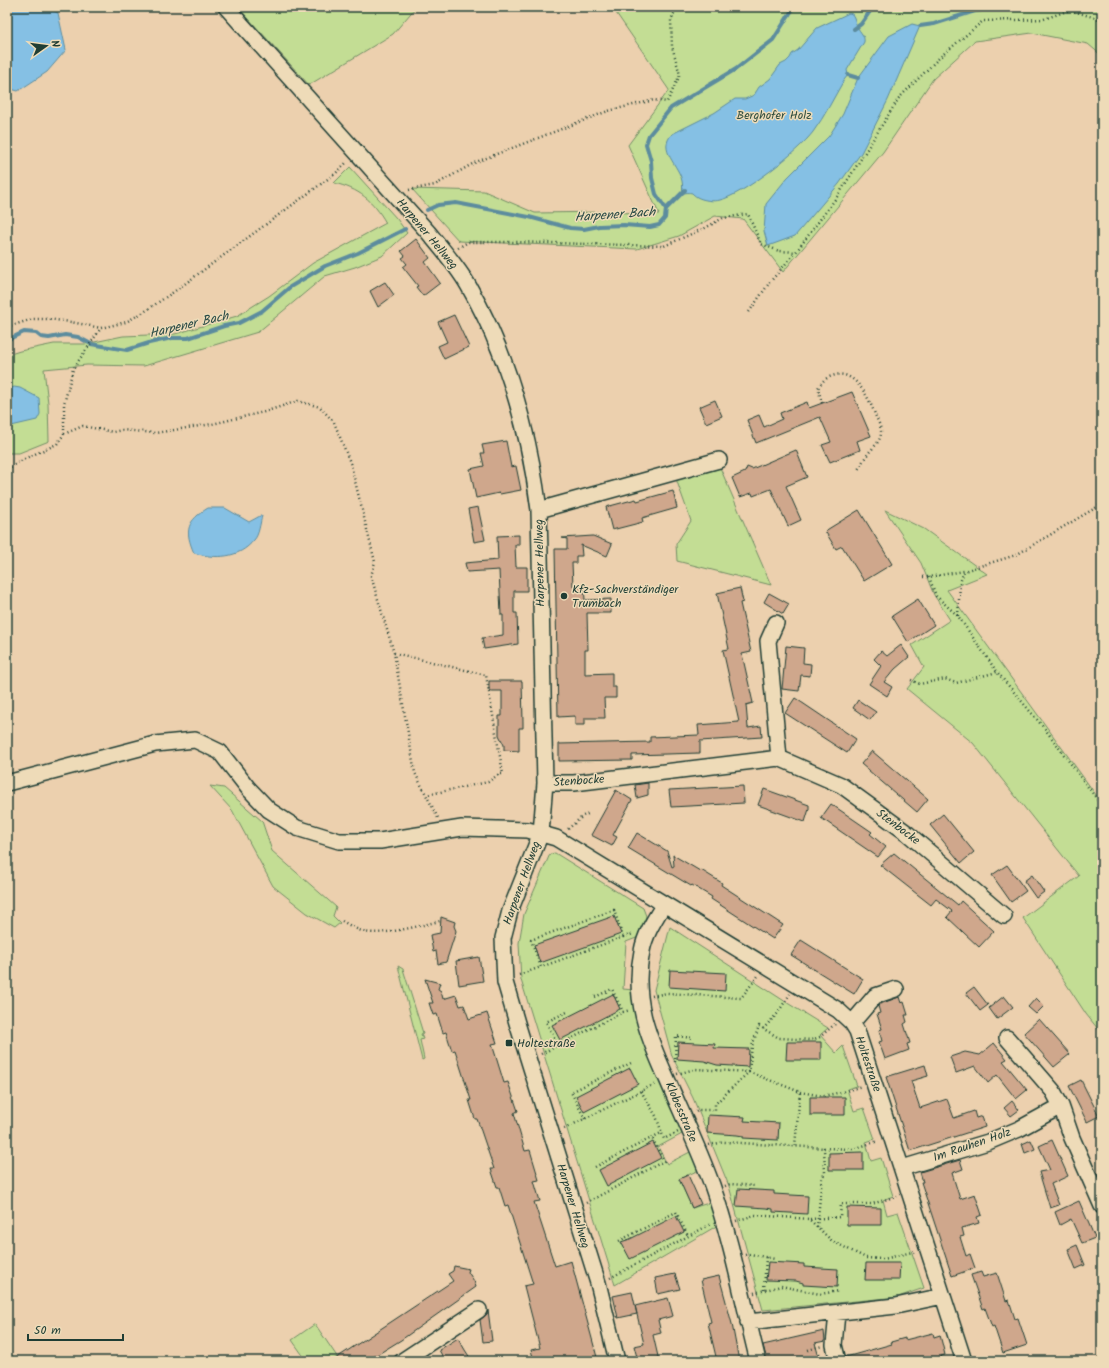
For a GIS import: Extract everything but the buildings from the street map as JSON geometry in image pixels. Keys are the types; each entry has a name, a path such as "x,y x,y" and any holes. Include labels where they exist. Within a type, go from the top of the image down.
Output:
{"street":[{"name":"Harpener Hellweg","path":"226,7 428,232 452,263 471,291 497,343 523,419 536,483 539,510 545,783 541,833 510,911 503,938 505,982 598,1283 617,1361"},
{"name":"Harpener Hellweg","path":"539,510 719,460"},
{"path":"776,623 768,641 779,758"},
{"name":"Holtestraße","path":"7,783 155,744 195,740 220,752 248,788 269,810 297,828 339,841 380,841 462,828 528,830 556,838 838,1010 857,1031 964,1361"},
{"name":"Stenbocke","path":"545,783 574,783 779,758 841,785 907,833 1004,916"},
{"name":"Klobesstraße","path":"664,904 650,928 642,951 640,969 641,1003 644,1021 654,1050 713,1189 733,1258 758,1361"},
{"path":"848,1020 876,996 896,989"},
{"path":"1007,1038 1053,1091 1062,1106 1072,1138 1102,1206"},
{"name":"Im Rauhen Holz","path":"902,1168 988,1142 1062,1106"},
{"path":"748,1322 896,1306 942,1296"},
{"path":"402,1361 479,1310"},
{"path":"837,1313 834,1344 838,1361"}],"path":[{"path":"404,191 435,185 476,162 608,111 654,100 667,102 680,75 672,46 670,20 677,7"},
{"path":"749,312 770,282 796,252 839,194 899,98 940,57 983,21 1044,18 1070,10 1102,20"},
{"path":"7,327 33,319 71,322 101,328 126,322 144,312 336,173 356,153"},
{"path":"457,249 468,242 530,242 664,246 705,228 723,218 748,214 760,244 779,250 796,252"},
{"path":"64,434 64,404 73,369 101,328"},
{"path":"822,403 818,388 828,377 838,374 848,375 862,388 874,412 881,431 878,442 866,456 857,471"},
{"path":"7,469 26,458 57,444 64,434 83,426 113,432 122,430 155,433 212,424 264,412 298,401 320,406 334,422 351,465 375,562 371,576 394,653 415,773 436,813 442,831"},
{"path":"922,577 964,571 1016,555 1102,504"},
{"path":"958,616 960,582 964,571"},
{"path":"929,577 936,596 958,616 997,672 1045,729 1102,806"},
{"path":"394,653 486,675 503,774 499,774 488,782 426,795"},
{"path":"911,680 920,684 945,679 956,683 997,672"},
{"path":"573,824 588,814"},
{"path":"519,975 623,937 614,910 531,940 541,966"},
{"path":"342,921 366,932 380,932 440,922"},
{"path":"541,1054 641,1003 667,993 742,998 765,966"},
{"path":"763,1029 777,1014 796,985"},
{"path":"595,997 612,989 623,1012"},
{"path":"558,1045 546,1022 567,1012"},
{"path":"778,1038 811,1040 820,1037 848,1020"},
{"path":"675,1067 676,1036 692,1038"},
{"path":"585,1119 571,1092 631,1063"},
{"path":"641,1091 656,1116 664,1139 700,1110 715,1110 715,1104 749,1072 800,1092 823,1096 874,1083"},
{"path":"795,1146 800,1092"},
{"path":"596,1167 661,1133"},
{"path":"696,1147 724,1142 853,1149 892,1137"},
{"path":"586,1203 664,1161 652,1138"},
{"path":"817,1227 819,1220 822,1178 825,1173 824,1148"},
{"path":"713,1189 730,1184 756,1186"},
{"path":"607,1280 688,1236 723,1221 755,1215 819,1220 840,1217 841,1204 872,1204 909,1192"},
{"path":"619,1241 676,1212 688,1236"},
{"path":"809,1219 832,1241 866,1258 884,1259 928,1247"},
{"path":"733,1258 750,1254 775,1259"},
{"path":"764,1290 766,1257"},
{"path":"742,1296 780,1286 820,1294 839,1291"},
{"path":"819,1353 821,1361"}],"green space":[{"path":"238,7 416,7 393,34 309,85"},
{"name":"Berghofer Holz","path":"612,7 1102,7 1102,56 1088,44 1032,33 975,41 933,79 883,152 783,272 743,219 715,216 679,236 637,249 459,241 412,189 484,191 535,213 608,212 659,214 628,145 669,90"},
{"path":"350,167 397,219 407,233 382,256 355,267 325,276 258,332 144,366 87,365 44,369 48,403 49,441 19,453 7,453 7,355 54,344 85,344 123,336 175,334 237,316 269,296 313,263 386,223 376,208 358,192 343,185 334,183"},
{"path":"718,463 771,585 677,561 676,544 691,521 675,476"},
{"path":"885,510 924,529 987,574 947,590 1102,803 1102,1034 1086,1014 1023,918 1079,876 973,743 907,689 924,667 912,645 950,620 934,595 921,563"},
{"path":"210,786 224,788 262,821 272,851 336,907 333,916 340,923 334,928 307,913 273,886 232,810"},
{"path":"555,853 643,908 646,916 639,937 626,942 623,989 633,990 640,1033 682,1134 658,1147 667,1164 690,1152 699,1170 679,1179 692,1208 712,1202 720,1224 615,1285 521,980 519,943 524,914 550,854"},
{"path":"670,927 828,1028 820,1035 836,1053 843,1046 857,1086 847,1089 854,1111 864,1108 875,1139 866,1142 871,1161 881,1158 893,1196 883,1200 887,1215 898,1212 924,1288 898,1297 763,1310 729,1186 693,1098 672,1056 654,990"},
{"path":"398,966 403,969 423,1033 421,1034 423,1039 420,1040 424,1059 422,1060"},
{"path":"315,1324 340,1361 307,1361 292,1340"}],"water":[{"path":"7,7 47,7 58,13 66,50 47,72 18,91 7,88"},
{"path":"849,13 852,14 863,36 864,42 847,70 848,75 822,120 806,140 770,171 742,190 730,196 717,201 711,201 699,198 692,193 683,193 680,175 668,152 668,140 672,134 714,113 735,99 745,99 754,95 759,87 770,79 780,65 786,62 792,54 798,50 817,28"},
{"path":"912,24 920,26 888,100 861,153 839,184 795,236 768,246 764,231 766,204 787,178 829,136 843,114 858,78 889,36"},
{"path":"14,387 20,388 39,398 40,414 37,420 7,427 7,390"},
{"path":"208,508 225,508 249,522 262,516 256,538 241,551 226,556 218,557 194,553 189,538 189,527 196,517"}],"waterway":[{"name":"Harpener Bach","path":"427,210 438,205 456,203 529,217 570,228 584,229 599,226 624,225 650,227 659,225 665,218 666,209 656,194 652,178 651,161 646,144 649,135 671,108 736,69 773,40 794,7"},
{"path":"854,29 861,24 873,7"},
{"path":"920,26 934,24 975,11 1002,7"},
{"path":"848,75 858,78"},
{"path":"666,209 685,190"},
{"name":"Harpener Bach","path":"7,340 24,332 36,333 41,337 49,338 65,335 78,337 91,344 127,350 172,338 188,338 224,326 239,323 262,311 290,287 325,266 358,253 405,229"}],"place":[{"name":"Kfz-Sachverständiger Trumbach","path":"564,596"},
{"name":"Holtestraße","path":"509,1043"}]}
